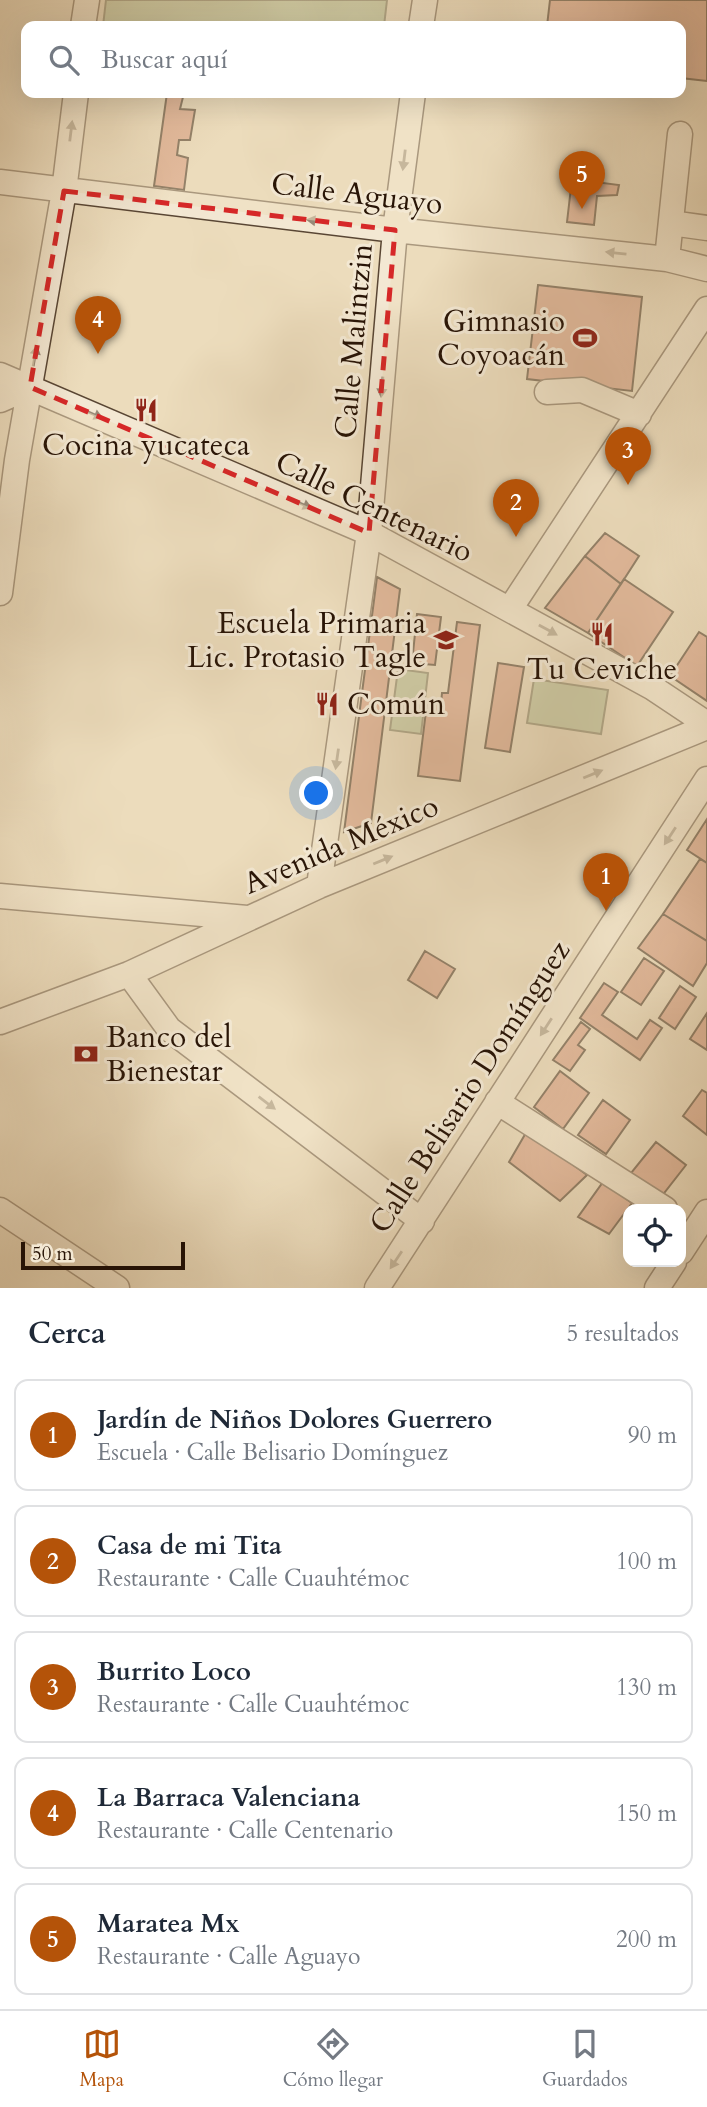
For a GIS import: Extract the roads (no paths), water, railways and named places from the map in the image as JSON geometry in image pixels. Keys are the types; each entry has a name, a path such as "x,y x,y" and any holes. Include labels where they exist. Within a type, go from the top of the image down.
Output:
{"street":[{"path":"84,21 87,0"},
{"path":"422,21 425,0"},
{"path":"0,593 17,460 64,191 74,98"},
{"name":"Calle Malintzin","path":"319,886 369,533 395,230 412,98"},
{"path":"667,259 680,134"},
{"name":"Calle Aguayo","path":"0,182 395,230 667,259 707,269"},
{"path":"671,223 707,228"},
{"path":"509,609 707,309"},
{"name":"Calle Centenario","path":"0,375 369,533 653,688 707,726"},
{"path":"0,401 30,387"},
{"path":"547,392 582,390 639,414"},
{"name":"Avenida México","path":"0,1022 129,974 319,886 707,726"},
{"name":"Calle Belisario Domínguez","path":"377,1288 707,779"},
{"path":"0,896 248,918"},
{"path":"129,974 169,1029 422,1221"},
{"path":"497,1102 657,1204"},
{"path":"0,1210 117,1288"},
{"path":"686,1240 694,1220"},
{"path":"657,1288 671,1267"}],"place":[{"name":"Maratea Mx","path":"582,209"},
{"name":"Gimnasio Coyoacán","path":"585,338"},
{"name":"La Barraca Valenciana","path":"98,354"},
{"name":"Cocina yucateca","path":"146,410"},
{"name":"Burrito Loco","path":"628,485"},
{"name":"Casa de mi Tita","path":"516,537"},
{"name":"Tu Ceviche","path":"602,634"},
{"name":"Escuela Primaria Lic. Protasio Tagle","path":"446,640"},
{"name":"Común","path":"327,704"},
{"name":"Jardín de Niños Dolores Guerrero","path":"606,911"},
{"name":"Banco del Bienestar","path":"86,1054"}]}
